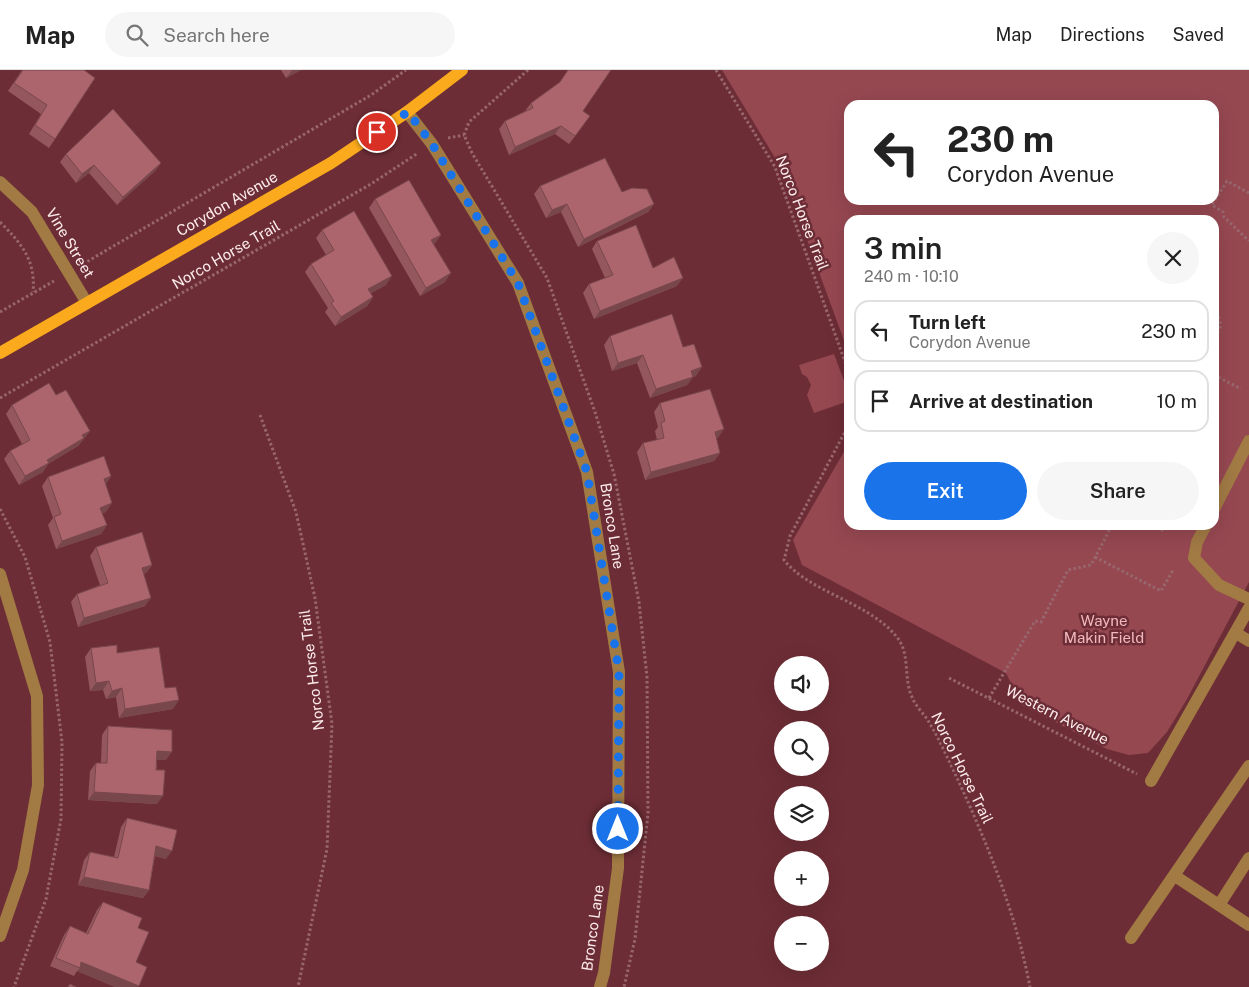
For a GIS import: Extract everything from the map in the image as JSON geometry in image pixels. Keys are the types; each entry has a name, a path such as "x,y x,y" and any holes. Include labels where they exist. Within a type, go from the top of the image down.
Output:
{"main road":[{"name":"Corydon Avenue","path":"0,353 330,164 408,112 462,70"}],"street":[{"name":"Bronco Lane","path":"408,112 432,144 518,283 587,472 619,672 618,868 604,973 600,987"},
{"name":"Vine Street","path":"0,182 32,212 87,303"},
{"path":"1219,499 1249,441"},
{"path":"1203,530 1197,542 1194,558 1219,585 1249,599"},
{"path":"0,574 37,696 38,785 24,870 0,936"},
{"path":"1151,781 1249,608"},
{"path":"1236,633 1249,641"},
{"path":"1131,938 1249,766"},
{"path":"1219,905 1249,858"},
{"path":"1175,876 1249,925"}],"path":[{"path":"0,312 371,95 406,70"},
{"name":"Norco Horse Trail","path":"716,70 775,167 844,359"},
{"name":"Norco Horse Trail","path":"0,398 371,184 432,144 464,134"},
{"path":"1219,193 1226,181 1249,193"},
{"path":"1212,205 1223,212 1224,217 1249,241"},
{"path":"0,222 16,238 28,257 35,275 32,292"},
{"path":"1219,377 1241,389"},
{"name":"Norco Horse Trail","path":"260,415 296,512 315,598 332,724 327,849 298,987"},
{"name":"Norco Horse Trail","path":"844,433 790,536 784,560 802,576 849,601 896,636 905,650 912,697 928,720 950,762 1004,890 1030,987"},
{"path":"988,698 1035,621 1041,622 1068,570 1090,565 1109,530"},
{"path":"1095,557 1162,590 1173,570"},
{"name":"Western Avenue","path":"948,678 1151,781"}],"green space":[{"name":"Wayne Makin Field","path":"722,70 1249,70 1249,582 1187,699 1167,732 1148,753 1129,755 1107,749 1022,705 1006,673 802,565 793,540 844,452 844,530 1219,530 1219,215 844,215 844,340 780,166"},
{"path":"834,354 844,381 844,403 814,413 807,395 811,385 807,377 802,374 799,365"}],"building":[{"path":"23,70 84,70 95,78 55,139 35,125 47,105 14,83"},
{"path":"568,70 611,70 583,111 590,116 575,136 561,126 515,147 505,121 533,108 531,103 560,82"},
{"path":"113,109 161,163 123,197 94,165 82,174 66,154"},
{"path":"605,158 622,192 632,188 647,189 654,204 584,239 567,204 552,210 540,186"},
{"path":"409,180 441,235 431,240 451,273 426,288 375,199"},
{"path":"354,211 392,276 368,289 373,297 341,317 331,303 334,301 311,264 334,250 322,230"},
{"path":"636,225 653,268 674,257 683,278 600,311 589,284 613,275 597,241"},
{"path":"672,314 683,347 694,344 702,367 691,371 693,377 656,389 643,355 618,363 610,336"},
{"path":"49,383 56,395 66,390 90,431 82,435 84,438 47,460 49,463 25,476 10,451 30,440 12,405"},
{"path":"710,389 724,429 715,432 720,453 651,472 643,443 664,438 661,423 665,421 660,403"},
{"path":"104,456 111,476 104,479 112,503 100,508 107,525 62,541 54,517 61,514 48,477"},
{"path":"142,532 152,565 142,568 151,598 84,618 77,594 108,583 96,547"},
{"path":"117,645 117,653 159,647 165,688 176,687 179,700 125,709 122,688 112,691 109,681 96,683 91,648"},
{"path":"108,726 172,730 172,752 157,751 156,770 165,770 163,796 94,792 96,763 107,763"},
{"path":"127,818 177,830 172,851 156,846 149,890 84,877 90,852 118,858"},
{"path":"103,902 142,918 138,928 149,932 136,962 147,967 139,986 81,962 80,968 56,958 70,926 88,934"}],"route":[{"path":"377,132 408,112 432,144 518,283 587,472 619,672 618,829"}]}
